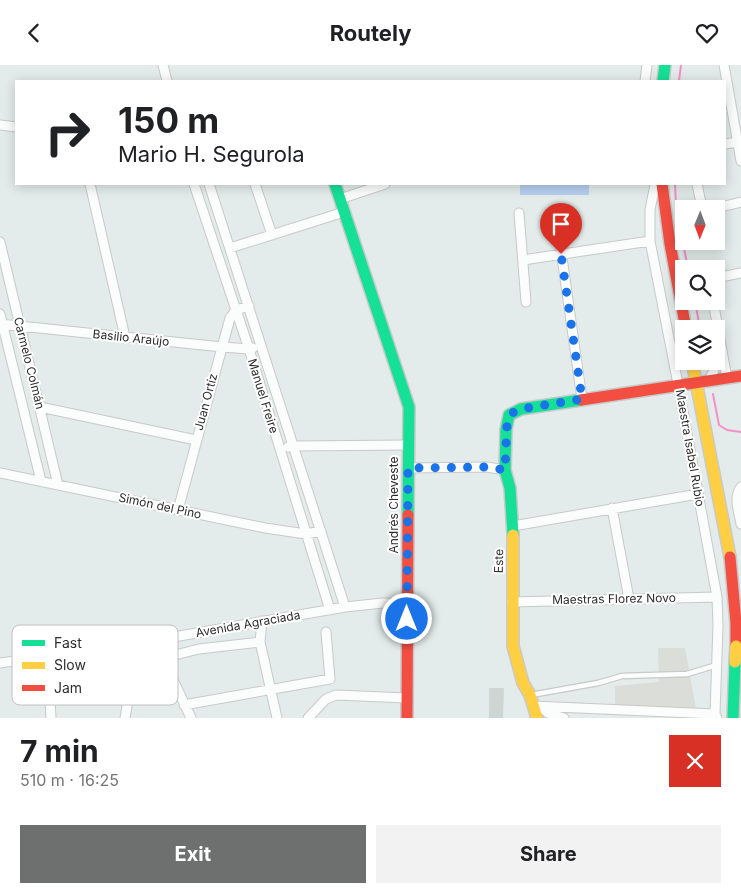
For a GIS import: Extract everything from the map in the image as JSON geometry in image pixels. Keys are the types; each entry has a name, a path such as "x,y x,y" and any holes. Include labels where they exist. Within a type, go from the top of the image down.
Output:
{"main road":[{"path":"663,80 665,65"},
{"name":"Andrés Cheveste","path":"335,185 406,397 409,414 407,718"},
{"path":"662,185 670,244 684,320"},
{"path":"694,370 731,564 737,654 733,718"},
{"path":"582,399 741,376"},
{"name":"Este","path":"537,718 535,702 523,683 513,646 513,526 510,488 505,470 506,430 509,415 515,411 582,399"},
{"path":"735,675 741,716"}],"street":[{"path":"162,65 167,80"},
{"path":"645,80 647,65"},
{"path":"724,65 741,158"},
{"path":"0,125 15,127"},
{"path":"726,144 738,142"},
{"path":"90,185 125,337"},
{"name":"Manuel Freire","path":"194,185 249,349 330,610"},
{"name":"Manuel Freire","path":"209,185 345,607"},
{"path":"255,185 272,235"},
{"path":"340,199 382,185"},
{"path":"647,185 650,206"},
{"name":"Maestra Isabel Rubio","path":"655,185 650,206 650,241 716,597 716,716"},
{"path":"697,185 700,200"},
{"path":"725,206 741,202"},
{"path":"230,248 344,212"},
{"path":"519,213 526,302"},
{"path":"556,215 582,399"},
{"path":"523,260 650,241"},
{"name":"Carmelo Colmán","path":"0,242 58,485"},
{"path":"725,276 741,273"},
{"path":"236,310 249,306"},
{"name":"Juan Ortíz","path":"178,509 230,318 236,310"},
{"name":"Carmelo Colmán","path":"0,314 40,481"},
{"name":"Basilio Araújo","path":"1,324 222,347 249,349 262,345"},
{"path":"709,381 715,370"},
{"path":"725,370 726,378"},
{"path":"40,407 196,440"},
{"path":"280,450 294,446 408,445"},
{"path":"408,468 487,467 505,470"},
{"name":"Simón del Pino","path":"0,473 265,528 306,534 321,531"},
{"path":"740,488 737,499 741,524"},
{"path":"513,526 698,494"},
{"path":"612,508 629,599"},
{"name":"Maestras Florez Novo","path":"512,602 716,597"},
{"name":"Avenida Agraciada","path":"178,637 345,607 383,603 407,604"},
{"path":"262,621 260,643 277,718"},
{"path":"184,705 330,679 326,632"},
{"path":"178,654 199,649 260,643"},
{"path":"717,650 737,654"},
{"path":"178,693 191,718"},
{"path":"308,718 326,699 336,695 407,698"},
{"path":"535,702 716,716"},
{"path":"535,702 548,713 564,718"},
{"path":"50,705 51,718"},
{"path":"125,718 127,705"}],"lane":[{"path":"535,702 622,676 687,674 717,665"}],"shaded area":[{"path":"520,185 589,185 589,195 520,195"},
{"path":"658,648 685,648 696,709 615,706 615,686 659,682"}],"building":[{"path":"489,688 504,688 503,718 489,718"}],"waterway":[{"path":"679,80 681,65"},
{"path":"675,185 676,206 686,260"},
{"path":"697,310 698,320"},
{"path":"713,394 719,425 727,430 741,432"}],"traffic: fast":[{"path":"663,80 665,65"},
{"path":"335,185 409,407 408,515"},
{"path":"513,535 510,488 505,470 506,430 509,415 521,409 581,400"},
{"path":"733,718 735,662"}],"traffic: slow":[{"path":"694,370 730,557"},
{"path":"513,535 513,646 523,683 530,695 537,718"},
{"path":"735,662 736,646"}],"traffic: jam":[{"path":"662,185 670,244 684,320"},
{"path":"581,400 741,376"},
{"path":"407,718 408,515"},
{"path":"730,557 736,623 736,646"}],"route":[{"path":"407,619 408,468 487,467 505,470 509,415 521,409 582,399 561,254"}]}
